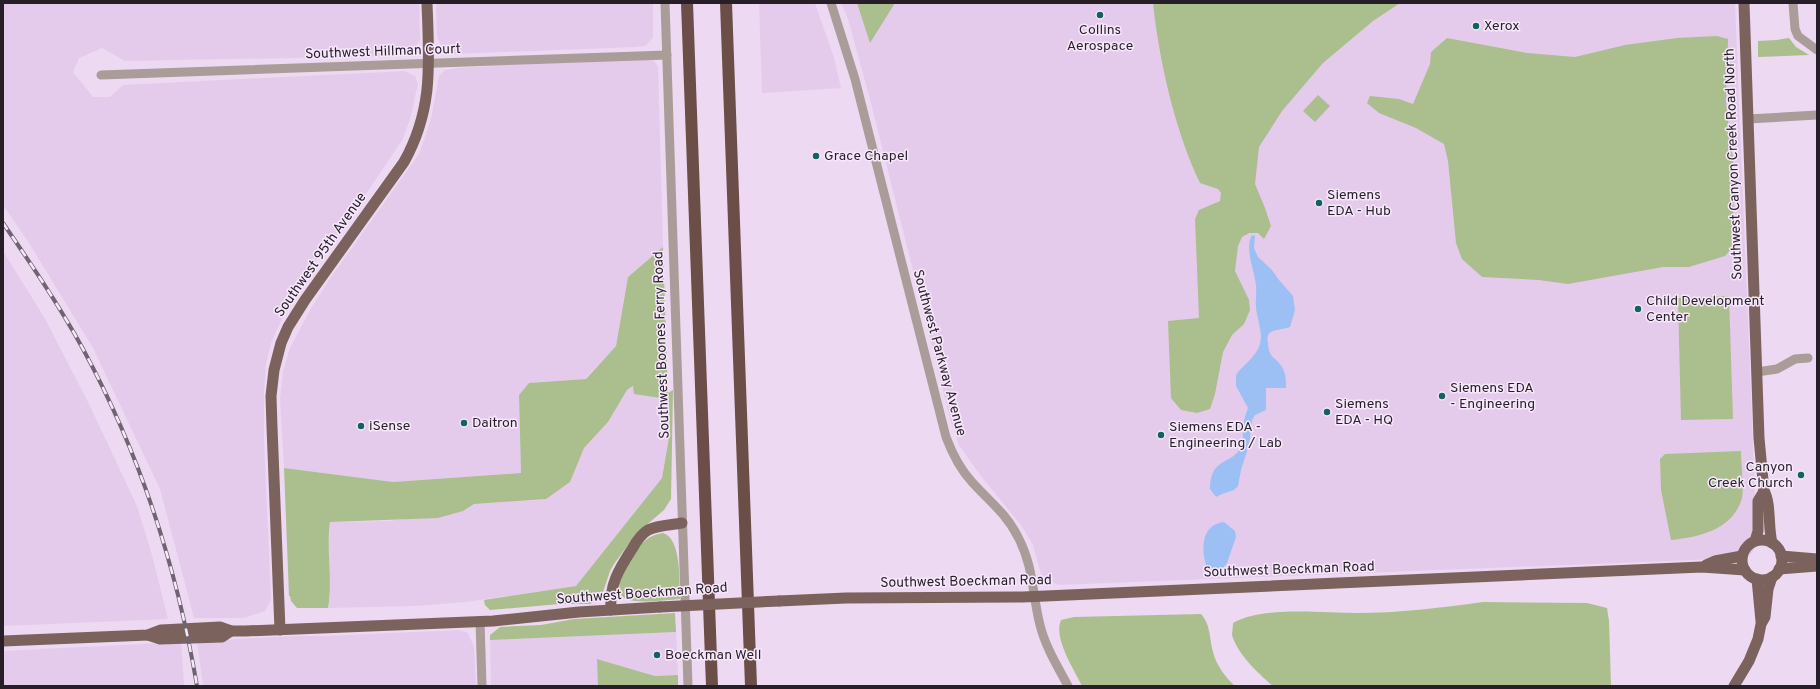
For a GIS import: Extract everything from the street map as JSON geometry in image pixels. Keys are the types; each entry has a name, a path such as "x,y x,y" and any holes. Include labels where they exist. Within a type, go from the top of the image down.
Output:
{"highway":[{"path":"687,3 712,686"},
{"path":"726,3 750,686"}],"main road":[{"name":"Southwest 95th Avenue","path":"280,630 271,415 272,386 278,357 288,327 408,156 417,136 425,111 429,84 427,3"},
{"name":"Southwest Canyon Creek Road North","path":"1744,3 1759,438 1764,491 1768,497 1769,526 1772,543"},
{"name":"Southwest Canyon Creek Road North","path":"1755,541 1758,531 1758,501 1764,491"},
{"path":"611,610 611,595 615,577 642,535 655,527 682,524"},
{"path":"1761,624 1765,617 1768,589 1775,573 1781,564 1781,556 1778,549 1772,543 1767,541 1755,541 1745,550 1742,556 1745,570 1750,576 1757,579 1775,573 1817,566"},
{"name":"Southwest Boeckman Road","path":"1702,567 1715,561 1742,556"},
{"path":"1781,556 1817,559"},
{"name":"Southwest Boeckman Road","path":"3,641 148,635 160,639 222,637 231,631 480,621 611,610 846,598 1035,597 1702,567 1745,570"},
{"path":"1734,686 1749,661 1758,639 1761,624 1757,579"}],"street":[{"name":"Southwest Boones Ferry Road","path":"665,3 688,686"},
{"name":"Southwest Parkway Avenue","path":"831,3 853,71 946,437 953,455 965,473 994,503 1018,536 1029,561 1043,635 1068,686"},
{"path":"1793,3 1795,29 1798,36 1817,50"},
{"name":"Southwest Hillman Court","path":"100,75 667,55"},
{"path":"1748,119 1817,115"},
{"path":"1757,372 1777,369 1795,360 1808,358"},
{"path":"480,621 482,686"}],"shaded area":[{"path":"3,3 419,3 420,40 412,53 397,56 125,61 102,48 79,58 73,72 93,97 110,97 123,85 404,71 415,76 418,84 410,119 403,139 349,219 307,272 287,308 271,343 266,364 264,393 264,439 271,600 265,611 244,618 194,618 160,489 93,348 29,243 3,205"},
{"path":"436,3 653,3 653,38 645,46 635,47 454,54 442,48 437,36"},
{"path":"759,3 815,3 834,58 841,88 762,93"},
{"path":"841,3 1735,3 1757,541 1752,553 1743,558 1059,585 1049,581 1041,574 1033,545 1021,525 980,475 959,445 951,422 871,103 848,19"},
{"path":"648,58 654,61 658,67 663,247 628,277 616,346 585,379 529,383 519,395 521,473 393,482 284,468 280,399 283,371 290,348 311,308 331,277 419,154 431,119 439,76 445,70 457,68"},
{"path":"3,251 44,317 88,402 137,506 152,555 168,619 3,626"},
{"path":"634,386 668,394 670,432 662,478 576,586 466,602 416,606 328,608 330,597 328,564 330,522 389,521 463,511 474,504 541,500 570,482 584,448 608,422 627,390"},
{"path":"459,630 468,633 474,647 476,686 203,686 197,641 296,636"},
{"path":"676,632 678,675 655,676 598,659 598,686 491,686 490,640"},
{"path":"181,642 184,686 3,686 3,651"}],"green space":[{"path":"857,3 895,3 870,43"},
{"path":"1153,3 1400,3 1373,21 1323,63 1282,111 1259,147 1255,184 1271,226 1264,239 1258,233 1249,233 1242,237 1238,246 1235,271 1249,300 1250,310 1244,324 1232,335 1223,352 1215,394 1210,409 1197,413 1181,410 1171,398 1168,321 1199,318 1195,219 1199,210 1220,201 1221,193 1218,189 1200,183 1183,141 1169,95 1159,48"},
{"path":"1717,36 1728,39 1726,103 1733,159 1734,246 1725,256 1689,267 1663,267 1568,284 1539,280 1482,277 1462,259 1456,243 1448,161 1444,144 1416,128 1379,113 1367,103 1370,96 1399,99 1413,104 1430,64 1431,52 1447,38 1527,53 1575,57 1625,45 1677,38"},
{"path":"1789,38 1796,47 1809,55 1758,57 1758,41"},
{"path":"1318,95 1330,106 1315,122 1303,111"},
{"path":"663,247 668,393 673,390 671,499 664,510 636,534 614,564 610,571 601,598 590,604 560,604 490,610 485,605 484,600 576,586 662,478 670,432 668,394 661,398 634,394 633,386 627,390 608,422 584,448 570,482 546,499 474,504 463,511 438,518 330,522 330,587 328,608 297,608 289,596 284,468 393,482 521,473 519,395 529,383 586,379 616,346 628,277"},
{"path":"1729,296 1733,419 1681,420 1678,298"},
{"path":"1741,451 1743,494 1738,509 1731,518 1714,530 1693,537 1671,540 1661,490 1660,459 1665,454"},
{"path":"663,533 674,543 678,562 680,599 638,601 627,599 621,594 620,588 624,570 635,551 646,540 654,535"},
{"path":"1483,602 1587,603 1607,608 1609,621 1611,686 1273,686 1255,669 1239,650 1232,635 1233,623 1259,614 1275,612 1388,612"},
{"path":"675,613 676,632 490,640 490,635 500,627 541,625 574,619"},
{"path":"1201,614 1207,623 1216,662 1235,686 1082,686 1062,644 1060,636 1059,627 1061,620 1074,617"},
{"path":"597,659 655,676 678,675 678,686 598,686"}],"water":[{"path":"1252,235 1255,236 1254,248 1258,257 1272,270 1293,296 1295,310 1290,327 1271,332 1267,338 1270,353 1281,365 1284,371 1286,388 1266,388 1266,410 1255,415 1252,420 1249,445 1241,470 1238,486 1234,490 1216,497 1210,489 1211,478 1214,471 1218,466 1234,455 1244,442 1243,425 1248,408 1236,386 1236,375 1256,353 1261,338 1256,304 1256,286 1249,253"},
{"path":"1224,522 1235,531 1236,537 1227,563 1223,568 1211,573 1208,571 1204,556 1204,541 1210,528 1216,524"}],"railway":[{"path":"3,223 74,333 122,429 139,471 167,555 179,598 197,686"}],"place":[{"name":"Collins Aerospace","path":"1100,15"},
{"name":"Xerox","path":"1476,26"},
{"name":"Grace Chapel","path":"816,156"},
{"name":"Siemens EDA - Hub","path":"1319,203"},
{"name":"Child Development Center","path":"1638,309"},
{"name":"Siemens EDA - Engineering","path":"1442,396"},
{"name":"Siemens EDA - HQ","path":"1327,412"},
{"name":"Daitron","path":"464,423"},
{"name":"iSense","path":"361,426"},
{"name":"Siemens EDA - Engineering / Lab","path":"1161,435"},
{"name":"Canyon Creek Church","path":"1801,475"},
{"name":"Boeckman Well","path":"657,655"}]}
